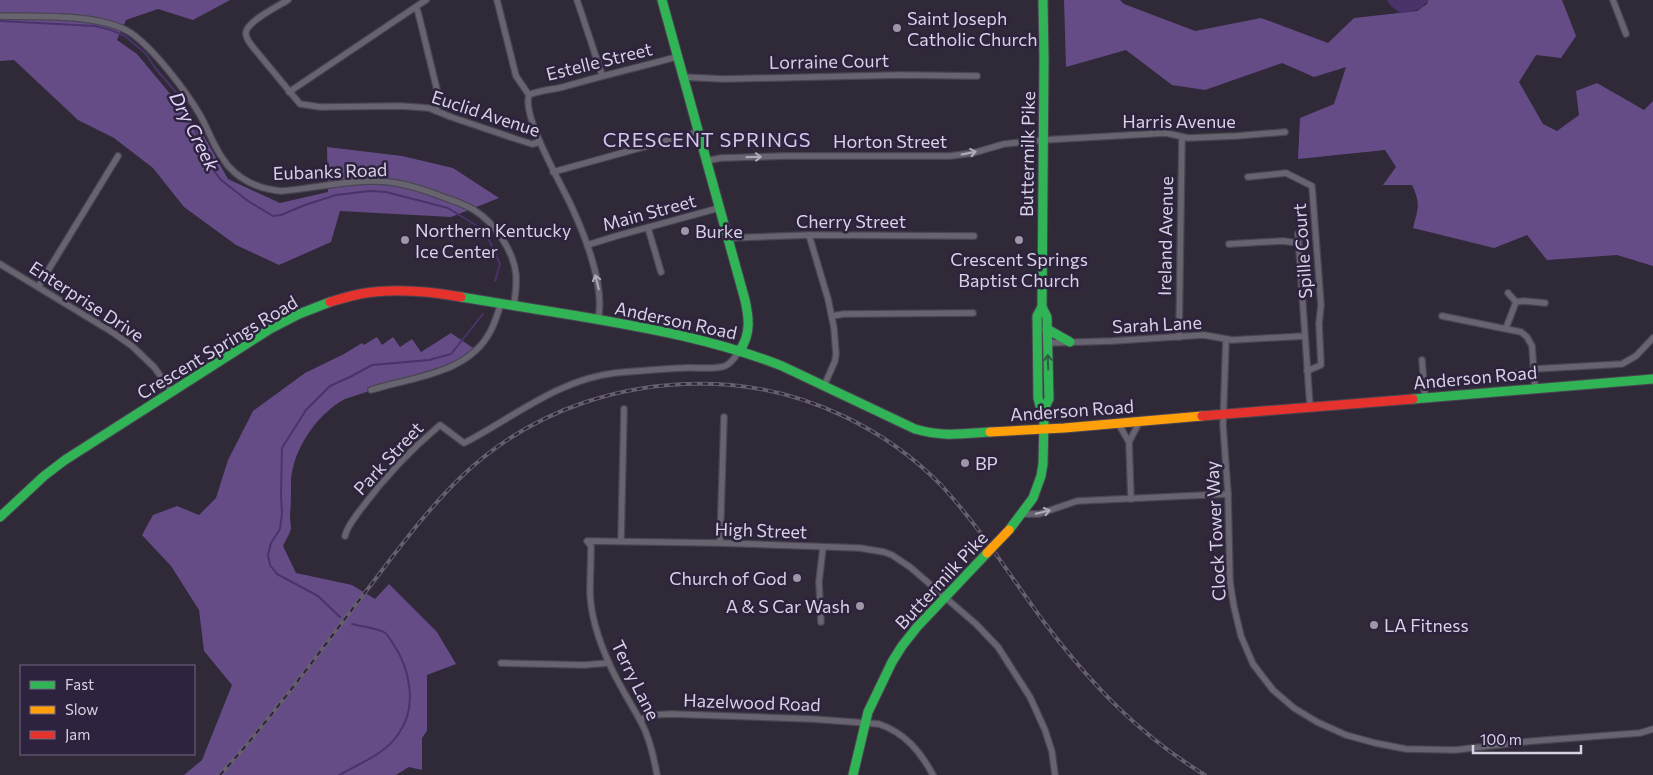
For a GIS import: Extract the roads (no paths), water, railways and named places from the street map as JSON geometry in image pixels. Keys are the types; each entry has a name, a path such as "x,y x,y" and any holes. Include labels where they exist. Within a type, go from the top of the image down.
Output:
{"main road":[{"path":"662,0 750,321 746,343 740,350"},
{"name":"Buttermilk Pike","path":"1043,0 1042,308 1047,317 1049,399 1043,410"},
{"name":"Crescent Springs Road","path":"0,517 44,476 65,460 278,324 325,303 350,296 383,291 422,290 514,305"},
{"name":"Anderson Road","path":"514,305 676,333 740,350 782,366 915,429 945,435 1118,424 1653,379"},
{"name":"Buttermilk Pike","path":"853,775 864,723 876,693 902,646 968,572 1024,514 1035,495 1043,469 1045,452 1043,410 1038,398 1037,362 1037,316 1042,308"},
{"path":"1047,329 1053,334 1063,336 1070,342"}],"street":[{"name":"Euclid Avenue","path":"288,0 257,20 247,29 247,38 289,92 297,101 305,106 400,106 429,108 461,121 532,144 540,142 574,212 586,245 599,292 600,311 598,320"},
{"path":"289,92 426,0"},
{"path":"497,0 516,76 529,95 527,100 530,113 540,142"},
{"path":"577,0 602,75"},
{"path":"1613,0 1626,34"},
{"path":"416,7 439,98 436,111"},
{"name":"Eubanks Road","path":"0,16 87,20 118,27 131,34 151,50 187,95 201,116 222,159 242,178 257,186 281,191 351,182 387,182 421,189 473,209 496,229 512,258 517,277 514,305"},
{"name":"Estelle Street","path":"529,95 677,57"},
{"name":"Lorraine Court","path":"682,77 724,79 900,75 977,76"},
{"path":"553,172 698,132"},
{"name":"Harris Avenue","path":"1043,140 1166,133 1182,136 1236,136 1285,132"},
{"name":"Ireland Avenue","path":"1179,337 1182,136"},
{"name":"Horton Street","path":"705,161 721,158 785,156 950,156 973,153 1004,144 1043,140"},
{"path":"38,287 118,156"},
{"name":"Spille Court","path":"1248,177 1286,173 1312,186 1321,305 1319,324 1321,365 1307,372"},
{"name":"Main Street","path":"586,245 719,208"},
{"path":"648,228 661,272"},
{"path":"1298,234 1310,407"},
{"path":"809,235 832,316 836,354 835,361 824,386"},
{"name":"Cherry Street","path":"728,238 809,235 974,236"},
{"path":"1229,244 1283,241 1298,243"},
{"name":"Enterprise Drive","path":"0,264 132,346 154,367 172,392"},
{"path":"1508,293 1516,302"},
{"path":"1516,302 1545,303"},
{"path":"1506,328 1516,302"},
{"path":"371,390 436,373 461,362 476,350 489,335 501,303"},
{"path":"832,316 844,314 973,313"},
{"path":"1442,316 1521,332 1530,341 1532,346 1535,388"},
{"name":"Sarah Lane","path":"1047,343 1204,335 1226,339 1250,340 1305,336"},
{"path":"1517,373 1622,364 1636,356 1653,338"},
{"name":"Clock Tower Way","path":"1226,339 1223,414 1228,494 1230,582 1234,607 1242,636 1253,664 1273,690 1294,708 1317,722 1346,735 1375,744 1406,749 1455,750 1533,741 1640,734 1653,729"},
{"name":"Park Street","path":"345,536 351,522 385,478 421,441 440,425 464,444 527,405 558,390 585,380 612,373 720,367 731,362 740,350"},
{"path":"1422,360 1425,397"},
{"path":"621,541 624,409"},
{"path":"720,543 724,418"},
{"path":"1129,442 1140,421"},
{"path":"1118,424 1129,442 1131,499"},
{"path":"1024,514 1039,514 1077,501 1228,494"},
{"name":"High Street","path":"591,568 591,546 587,542 621,541 823,546 860,548 884,552 906,564 990,638 1015,672 1030,698 1045,730 1052,752 1055,775"},
{"path":"821,622 818,582 823,546"},
{"name":"Terry Lane","path":"591,568 590,592 599,637 621,689 640,720 648,740 657,775"},
{"path":"501,663 584,665 609,663"},
{"name":"Hazelwood Road","path":"640,720 650,714 672,714 812,719 879,724 886,726 909,740 925,760 933,775"}],"waterway":[{"name":"Dry Creek","path":"0,21 95,26 125,36 146,54 156,69 182,99 190,113 205,156 221,180 248,201 273,216 281,215 336,195 370,191 386,192 448,208 485,231 500,264 495,281"},
{"name":"Dry Creek","path":"340,617 318,596 277,574 270,565 268,555 271,543 280,529 282,513 282,448 306,410 330,386 372,365 429,360 451,354 483,314"},
{"name":"Dry Creek","path":"339,775 380,752 394,740 405,722 410,699 407,675 403,663 388,636 379,630 352,624"}],"railway":[{"path":"220,775 277,707 423,518 460,478 488,454 519,433 551,416 585,402 620,392 657,386 694,384 731,385 789,396 845,417 896,447 941,485 955,501 982,535 1044,622 1098,687 1158,743 1205,775"}],"place":[{"name":"Saint Joseph Catholic Church","path":"897,28"},
{"name":"Burke","path":"685,231"},
{"name":"Northern Kentucky Ice Center","path":"405,240"},
{"name":"Crescent Springs Baptist Church","path":"1019,240"},
{"name":"BP","path":"965,463"},
{"name":"Church of God","path":"797,578"},
{"name":"A & S Car Wash","path":"860,606"},
{"name":"LA Fitness","path":"1374,625"}],"district":[{"name":"CRESCENT SPRINGS","path":"707,139"}]}
